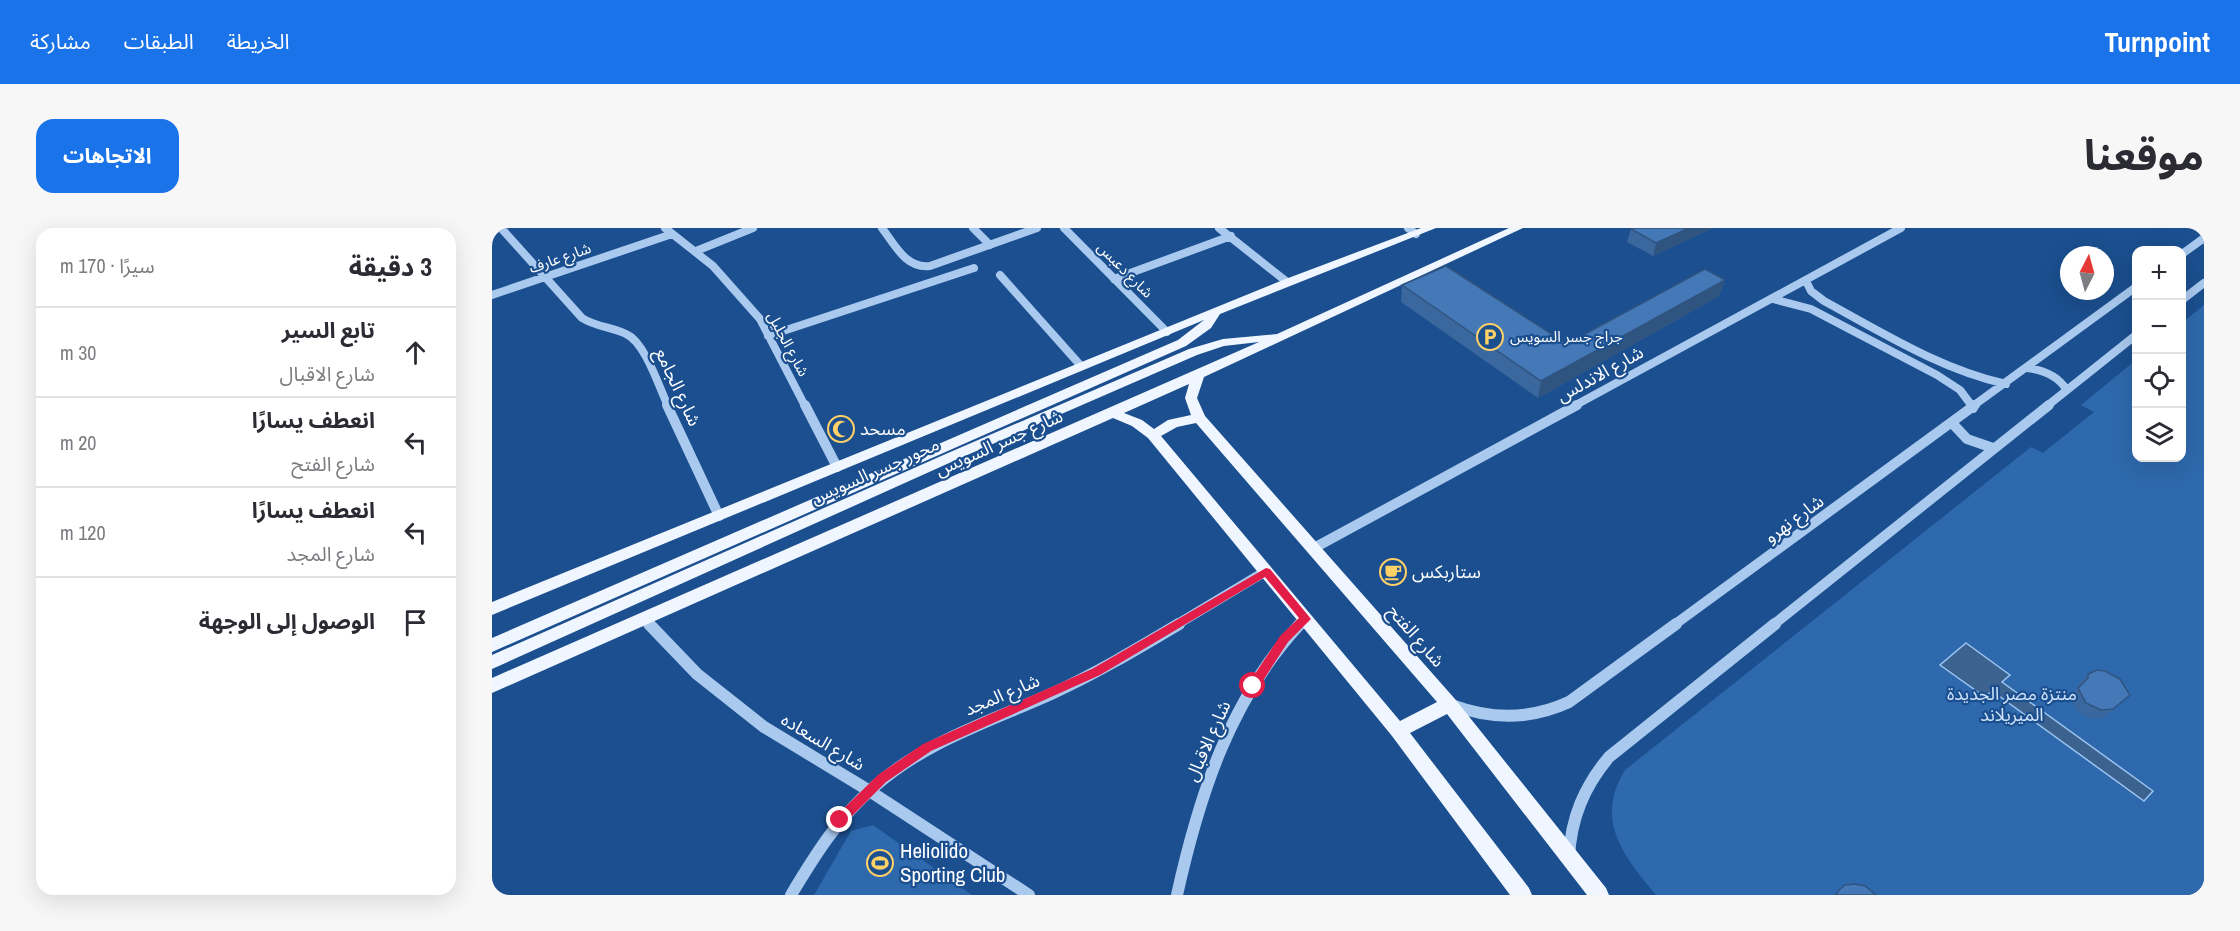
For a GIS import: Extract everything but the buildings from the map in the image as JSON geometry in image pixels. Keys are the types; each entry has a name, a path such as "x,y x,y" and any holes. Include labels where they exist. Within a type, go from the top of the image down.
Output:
{"main road":[{"name":"شارع جسر السويس","path":"492,609 1412,231 1431,228"},
{"name":"شارع جسر السويس","path":"492,686 1113,413 1518,228"},
{"name":"محور جسر السويس","path":"492,645 1182,343 1207,326 1215,312"},
{"name":"محور جسر السويس","path":"492,662 964,451 1193,352 1242,339 1280,337"},
{"path":"1153,435 1173,423 1199,418 1191,398 1198,375"},
{"path":"1113,413 1137,423 1153,435 1398,731 1522,895"},
{"name":"شارع الفتح","path":"1199,418 1449,704 1599,895"},
{"path":"1398,731 1449,704"}],"street":[{"name":"شارع الجامع","path":"501,228 587,322 627,333 638,342 719,516"},
{"path":"696,251 753,228"},
{"path":"882,228 911,264 917,267 930,266 1037,228"},
{"path":"973,228 990,245"},
{"name":"شارع دعبس","path":"1064,228 1167,332"},
{"path":"1220,228 1287,282"},
{"name":"شارع الاندلس","path":"1314,548 1901,228"},
{"name":"شارع عارف","path":"492,295 668,231"},
{"name":"شارع الجليل","path":"668,231 696,251 746,300 760,319 837,467"},
{"path":"1114,279 1231,236"},
{"path":"2186,251 2204,238"},
{"path":"768,336 974,268"},
{"path":"1000,275 1081,366"},
{"path":"1806,281 1811,291 1824,301 1948,366 1976,378 2006,384"},
{"path":"2186,296 2204,283"},
{"name":"شارع نهرو","path":"1449,704 1482,715 1517,717 1539,714 1569,702 1953,424 2132,290"},
{"path":"1773,299 1811,309 1943,378 1960,390 1973,408"},
{"path":"1569,857 1571,833 1580,801 1595,773 1609,757 2132,338"},
{"path":"2027,369 2052,375 2062,382 2066,389"},
{"path":"1953,424 1967,439 1993,448"},
{"name":"شارع المجد","path":"791,895 831,831 868,790 897,767 927,748 1096,672 1266,572"},
{"name":"شارع السعاده","path":"644,619 697,674 746,714 1029,895"},
{"name":"شارع الاقبال","path":"1177,895 1195,823 1225,740 1243,703 1273,654 1284,639 1305,619"}],"green space":[{"name":"منتزة مصر الجديدة الميريلاند","path":"2204,305 2204,895 1656,895 1624,852 1613,822 1612,805 1616,788 1625,770 2031,447 2043,453 2094,412 2081,405 2132,363 2132,462 2186,462 2186,320"},
{"name":"Heliolido Sporting Club","path":"873,825 972,895 814,895 851,831"}],"shaded area":[{"path":"1966,643 2010,675 2002,682 2153,791 2144,801 1992,691 1985,697 1940,665"}],"place":[{"name":"جراج جسر السويس","path":"1490,337"},
{"name":"مسحد","path":"841,429"},
{"name":"ستاربكس","path":"1393,572"},
{"name":"Heliolido Sporting Club","path":"880,863"}],"route":[{"path":"840,820 882,778 927,748 1096,672 1266,572 1305,619 1284,639 1253,686"}]}
